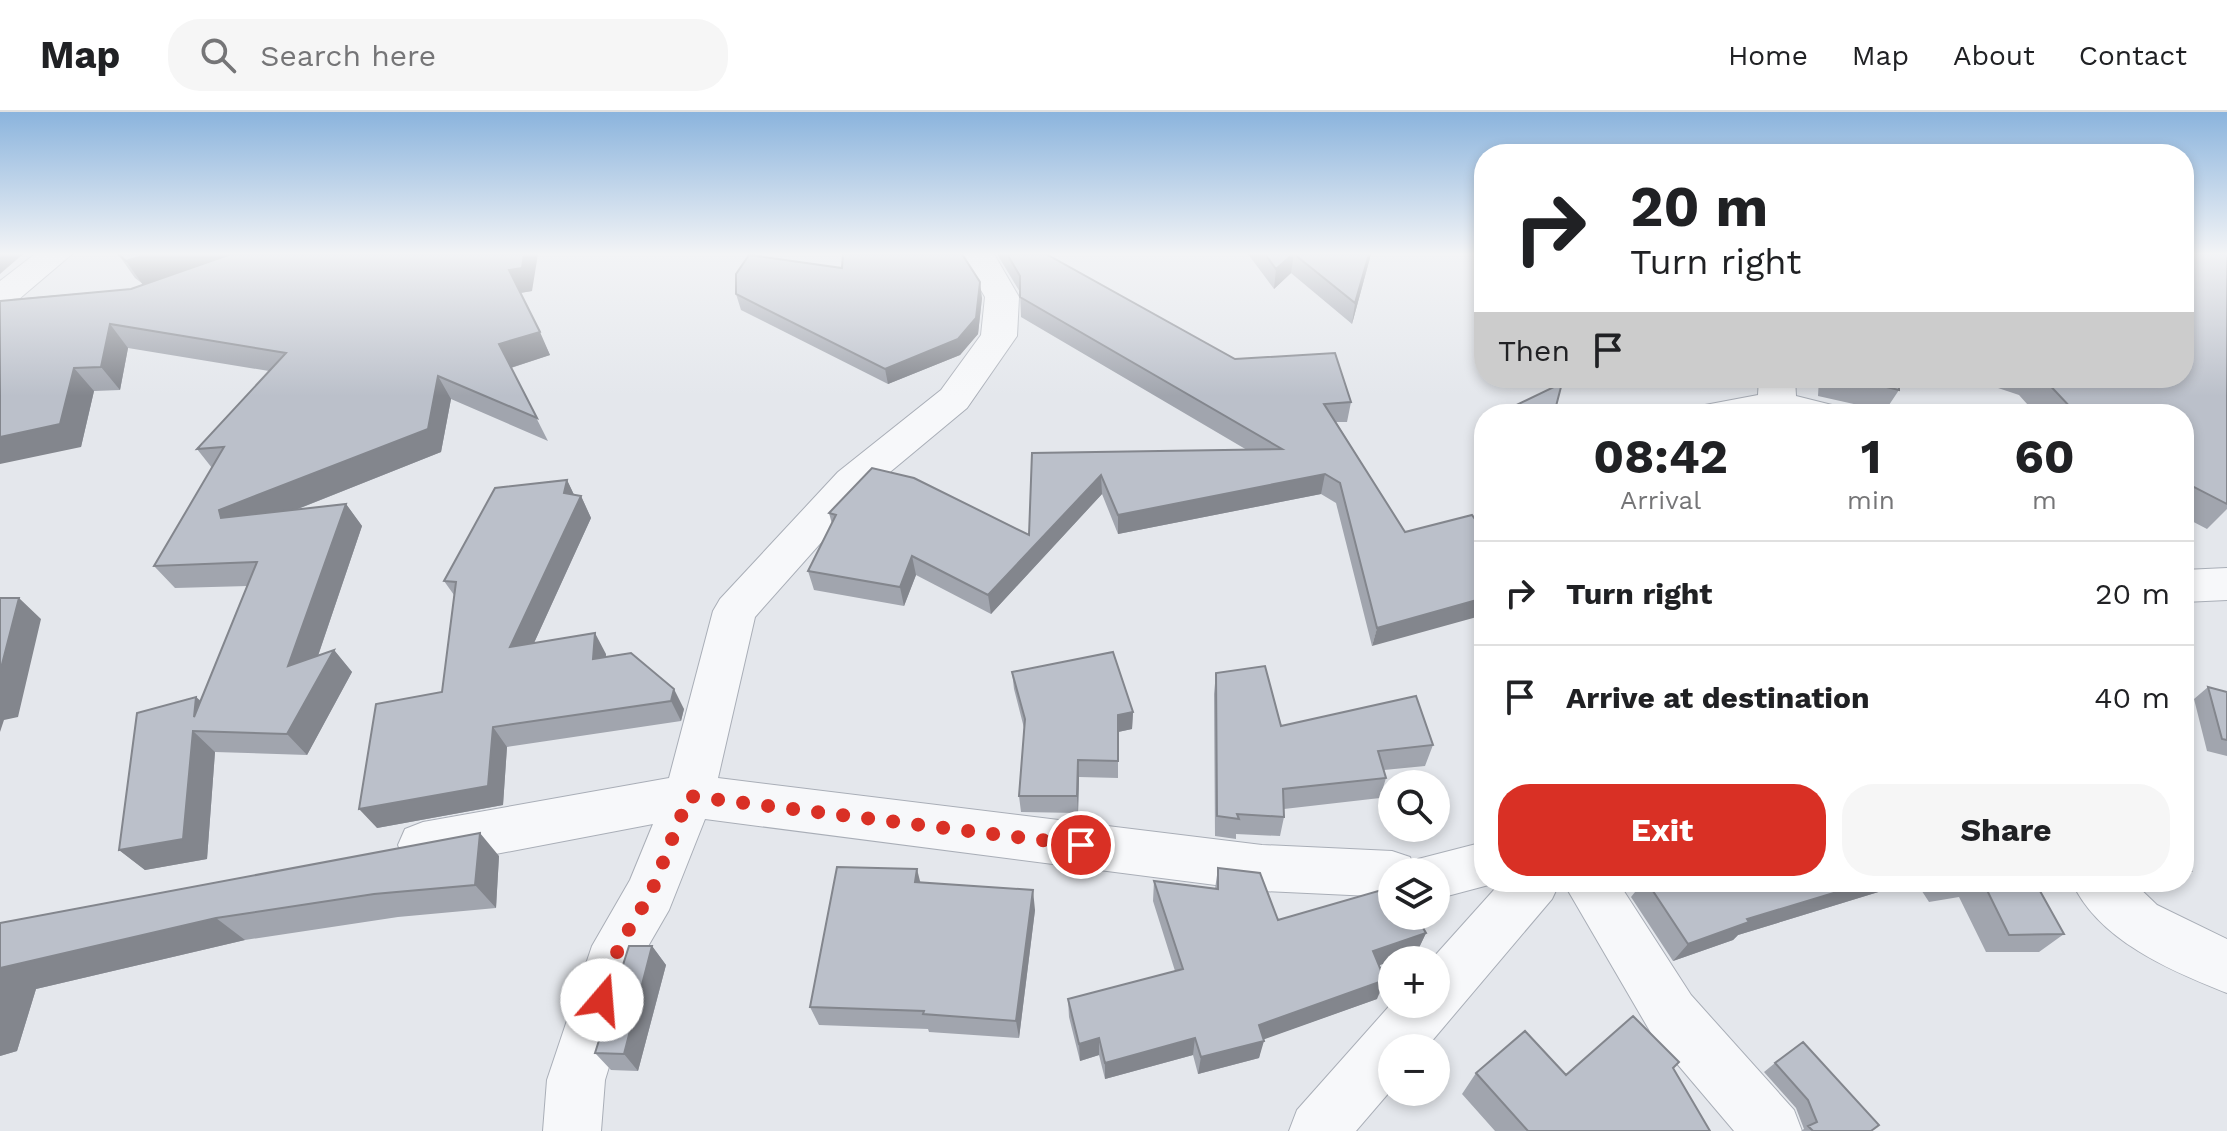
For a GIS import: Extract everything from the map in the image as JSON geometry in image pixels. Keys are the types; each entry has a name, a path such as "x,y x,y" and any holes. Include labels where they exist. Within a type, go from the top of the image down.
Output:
{"street":[{"path":"572,1131 576,1080 619,946 651,893 689,796 735,611 852,482 954,399 999,336 1002,302"},
{"path":"0,311 44,307"},
{"path":"1744,404 1777,391 1801,404"},
{"path":"2194,586 2227,584"},
{"path":"372,855 689,796 1262,868 1378,873"},
{"path":"1450,873 1474,867"},
{"path":"1450,979 1525,892"},
{"path":"1595,892 1671,1014 1773,1131"},
{"path":"2108,892 2138,922 2227,967"},
{"path":"1318,1131 1416,1018"}],"building":[{"path":"0,302 525,302 540,332 499,344 537,418 438,376 428,429 219,510 221,518 346,504 288,666 334,650 287,734 193,731 183,839 119,850 137,713 196,697 194,717 257,562 154,566 224,447 197,449 286,353 110,324 101,367 74,368 60,424 0,437"},
{"path":"751,302 978,302 976,318 958,339 885,369"},
{"path":"1028,302 1132,302 1235,359 1335,353 1351,402 1324,404 1405,532 1472,515 1474,518 1474,601 1377,628 1340,483 1325,474 1118,515 1101,475 988,595 912,556 900,587 808,571 836,515 829,513 872,468 914,478 1029,535 1032,453 1282,449"},
{"path":"2194,302 2227,302 2227,504 2194,487 2194,404 2067,404 2052,388 2194,388"},
{"path":"1552,388 1561,388 1557,404 1519,404"},
{"path":"567,480 564,493 581,496 510,647 595,633 593,659 631,653 674,689 671,701 493,727 488,786 359,809 376,704 442,692 456,582 444,581 495,488"},
{"path":"0,598 19,598 0,672"},
{"path":"1113,652 1133,712 1118,715 1118,761 1078,760 1077,796 1019,796 1025,719 1012,672"},
{"path":"1265,666 1281,726 1416,696 1433,745 1378,751 1384,770 1378,770 1378,779 1283,789 1284,817 1237,814 1239,819 1217,816 1216,673"},
{"path":"2208,687 2227,692 2227,740 2222,739"},
{"path":"480,833 475,885 374,894 216,918 0,968 0,923"},
{"path":"837,867 917,869 915,882 1033,890 1016,1021 923,1014 924,1011 810,1007"},
{"path":"1218,868 1260,873 1278,920 1378,891 1378,930 1424,930 1426,933 1388,946 1378,946 1373,951 1378,963 1378,982 1259,1025 1264,1041 1201,1057 1195,1038 1105,1063 1099,1038 1079,1044 1068,999 1183,969 1154,881 1218,889"},
{"path":"1654,892 1837,892 1747,919 1749,922 1688,944"},
{"path":"1988,892 2041,892 2064,934 2009,935"},
{"path":"629,946 652,946 624,1054 595,1053"},
{"path":"1633,1016 1679,1062 1673,1068 1710,1131 1528,1131 1476,1073 1525,1031 1566,1075"},
{"path":"1803,1042 1879,1125 1871,1131 1813,1131 1808,1126 1817,1122 1808,1100 1775,1063"}],"route":[{"path":"602,1000 619,946 651,893 689,796 1081,845"}]}
